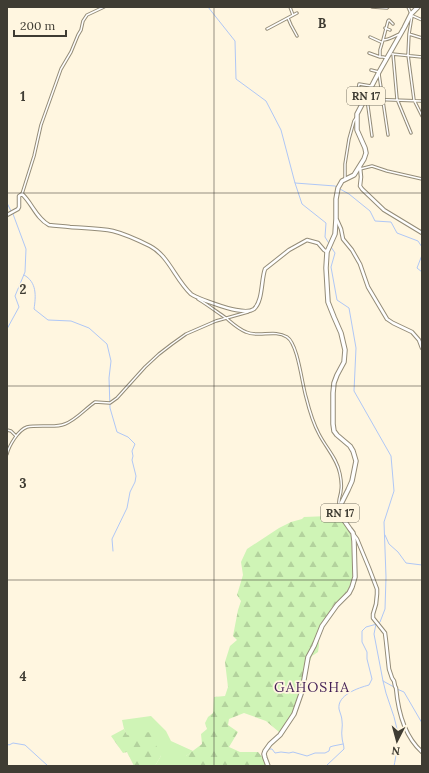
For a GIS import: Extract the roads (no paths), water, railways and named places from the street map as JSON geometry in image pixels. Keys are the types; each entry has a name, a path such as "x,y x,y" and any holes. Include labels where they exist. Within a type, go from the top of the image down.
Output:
{"main road":[{"name":"RN 17","path":"268,766 264,754 265,751 280,735 294,714 302,691 308,657 322,626 349,593 355,577 354,541 350,529 340,516 340,506 352,481 356,461 350,446 334,431 333,424 332,393 334,383 344,362 345,350 341,333 328,302 326,268 327,252 335,234 336,199 339,187 342,181 354,175 360,168 366,153 366,148 357,130 357,114 379,72 391,54 400,34 418,7"}],"street":[{"path":"7,215 18,209 19,196 22,194 34,156 41,125 61,69 71,52 81,30 83,21 88,15 104,7"},
{"path":"290,7 293,15"},
{"path":"372,7 388,7"},
{"path":"408,7 412,15 408,55 414,100 422,116"},
{"path":"267,30 298,13"},
{"path":"412,15 422,20"},
{"path":"288,18 298,36"},
{"path":"380,57 385,28 389,20 393,24"},
{"path":"385,28 390,30"},
{"path":"370,37 382,42 383,40 387,40 400,34"},
{"path":"409,34 422,38"},
{"path":"369,53 387,58"},
{"path":"411,134 397,99 391,54 422,57"},
{"path":"371,70 379,72 388,135"},
{"path":"372,86 359,84 358,91 366,97 422,101"},
{"path":"366,97 372,136"},
{"path":"345,180 345,164 349,140 354,121 357,117"},
{"path":"422,179 387,172 372,166 360,168 360,186 362,189 384,210 422,233"},
{"path":"22,194 39,217 49,225 111,231 149,245 157,250 165,259 189,292 247,333 258,335 271,333 288,337 292,342 298,359 306,396 313,419 319,434 334,456 340,474 340,506"},
{"path":"336,219 344,239 360,264 367,281 387,319 412,332 419,340 422,348"},
{"path":"7,454 16,436 26,427 63,425 74,420 95,402 110,402 117,398 145,367 186,334 216,321 254,310 260,296 265,269 295,246 307,240 318,243 327,252"},
{"path":"194,296 236,310 250,311"},
{"path":"7,430 11,431 16,436"},
{"path":"352,534 357,539 370,568 377,589 376,604 373,616 374,620 382,629 386,637 389,669 396,688 399,713 407,734 422,752"}],"waterway":[{"path":"208,7 235,41 236,79 266,101 281,130 295,183 337,187"},
{"path":"295,183 302,204 326,223 325,237 330,245"},
{"path":"340,189 349,194 370,211 375,221 391,222 397,233 418,241 422,247"},
{"path":"7,203 11,211"},
{"path":"7,329 19,307 15,296 25,272 26,249 13,214"},
{"path":"331,247 335,253 331,267 337,300 349,308 356,348 354,391 391,456 394,491 384,522 386,577 385,609 379,623"},
{"path":"422,255 417,268 422,272"},
{"path":"24,275 31,281 35,290 34,309 48,320 71,321 89,328 107,344 111,361 109,378 110,408 117,432 128,437 135,444 132,451 132,460 136,476 130,492 127,508 112,539 113,551"},
{"path":"385,535 389,544 398,552 406,563 422,565"},
{"path":"376,624 374,634 383,681 394,687"},
{"path":"326,766 344,749 342,720 339,709 341,700 349,693 369,685 372,679 367,659 367,652 362,642 362,631 366,627 377,624"},
{"path":"383,681 398,733 394,766"},
{"path":"397,689 404,692 422,723"},
{"path":"7,744 9,745 13,743 25,745 48,766"},
{"path":"269,749 272,749 275,753 293,752 307,756 315,753 325,753 329,751 330,747 343,744"}],"district":[{"name":"GAHOSHA","path":"312,687"}]}
